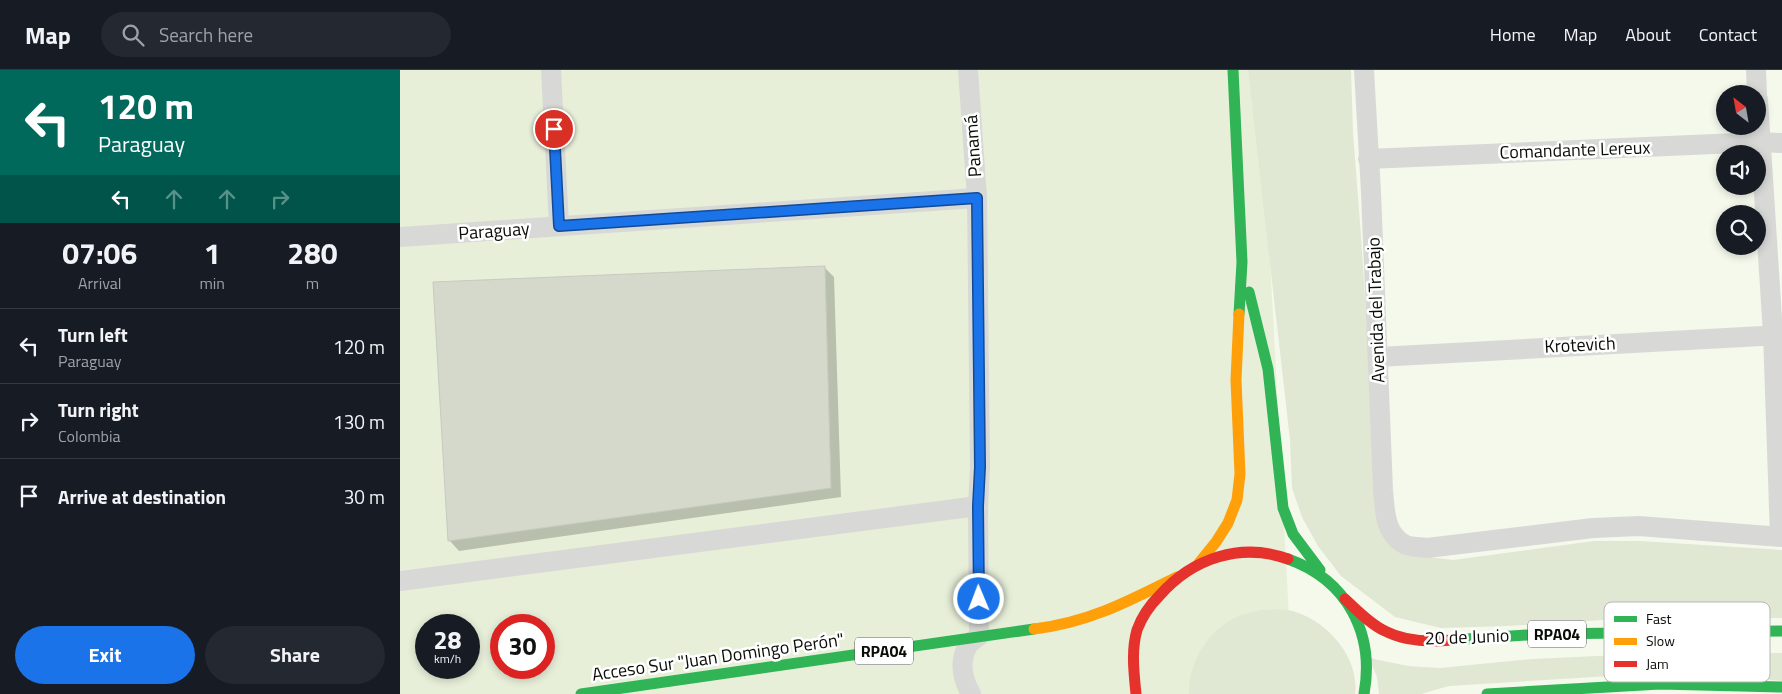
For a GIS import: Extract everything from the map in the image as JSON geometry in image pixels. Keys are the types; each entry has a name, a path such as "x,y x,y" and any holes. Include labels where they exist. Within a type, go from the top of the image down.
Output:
{"main road":[{"path":"1199,563 1228,523 1237,500 1240,474 1237,366 1242,262 1233,70"},
{"path":"1242,262 1268,369 1283,508 1293,534 1301,547 1329,581"},
{"name":"RPA04","path":"1136,694 1133,661 1136,633 1148,607 1177,577 1199,563 1232,553 1267,553 1300,562 1329,581 1345,599 1358,622 1366,648 1368,675 1364,694"},
{"name":"Acceso Sur \"Juan Domingo Perón\"","path":"581,694 979,636 1054,627 1086,619 1118,607 1177,577"},
{"name":"20 de Junio","path":"1345,599 1367,619 1386,632 1441,642 1542,634 1604,633"},
{"path":"1487,694 1660,684 1782,687"}],"street":[{"path":"551,70 559,226"},
{"name":"Panamá","path":"968,70 977,198 980,457 978,506 979,636"},
{"name":"Avenida del Trabajo","path":"1364,70 1383,490 1386,523 1393,534 1404,544 1427,548 1584,528 1639,526 1781,537"},
{"path":"1756,70 1757,85"},
{"path":"1760,135 1777,334 1781,537"},
{"name":"Comandante Lereux","path":"1368,159 1760,142 1782,143"},
{"name":"Paraguay","path":"400,237 977,198"},
{"name":"Krotevich","path":"1378,357 1777,334"},
{"path":"400,581 978,506"},
{"path":"971,694 965,683 962,663 968,646 979,636"}],"shaded area":[{"path":"400,70 1260,70 1293,694 400,694"},
{"path":"1248,70 1351,70 1353,133 1376,471 1386,523 1429,557 1453,560 1594,541 1639,541 1782,550 1782,618 1770,618 1770,602 1604,602 1604,620 1507,626 1441,628 1395,617 1341,576 1318,546 1302,517 1292,488 1290,440"},
{"path":"1261,610 1288,610 1301,614 1326,630 1337,640 1352,666 1355,694 1189,694 1192,671 1201,650 1208,640 1216,631 1235,618"},
{"path":"1770,653 1782,653 1782,681 1770,680"},
{"path":"1604,656 1604,676 1449,686 1421,694 1379,694 1377,677 1369,658 1408,666 1440,668 1532,659"}],"building":[{"path":"825,266 831,488 448,541 433,282"}],"traffic: fast":[{"path":"1233,70 1242,262 1239,314"},
{"path":"1249,292 1268,369 1283,508 1293,534 1320,570"},
{"path":"1288,559 1309,568 1326,580 1341,595 1352,611 1360,630 1365,650 1364,694"},
{"path":"581,694 1034,629"},
{"path":"1770,631 1782,631"},
{"path":"1452,640 1542,634 1604,633"},
{"path":"1487,694 1660,684 1782,687"}],"traffic: slow":[{"path":"1199,563 1228,523 1237,500 1240,474 1236,380 1239,314"},
{"path":"1034,629 1072,622 1108,610 1177,577"}],"traffic: jam":[{"path":"1136,694 1134,654 1137,630 1150,607 1173,582 1187,571 1203,563 1236,553 1253,552 1288,559"},
{"path":"1345,599 1374,625 1392,634 1418,640 1452,640"}],"route":[{"path":"554,129 559,226 977,198 980,467 978,486 979,599"}]}
